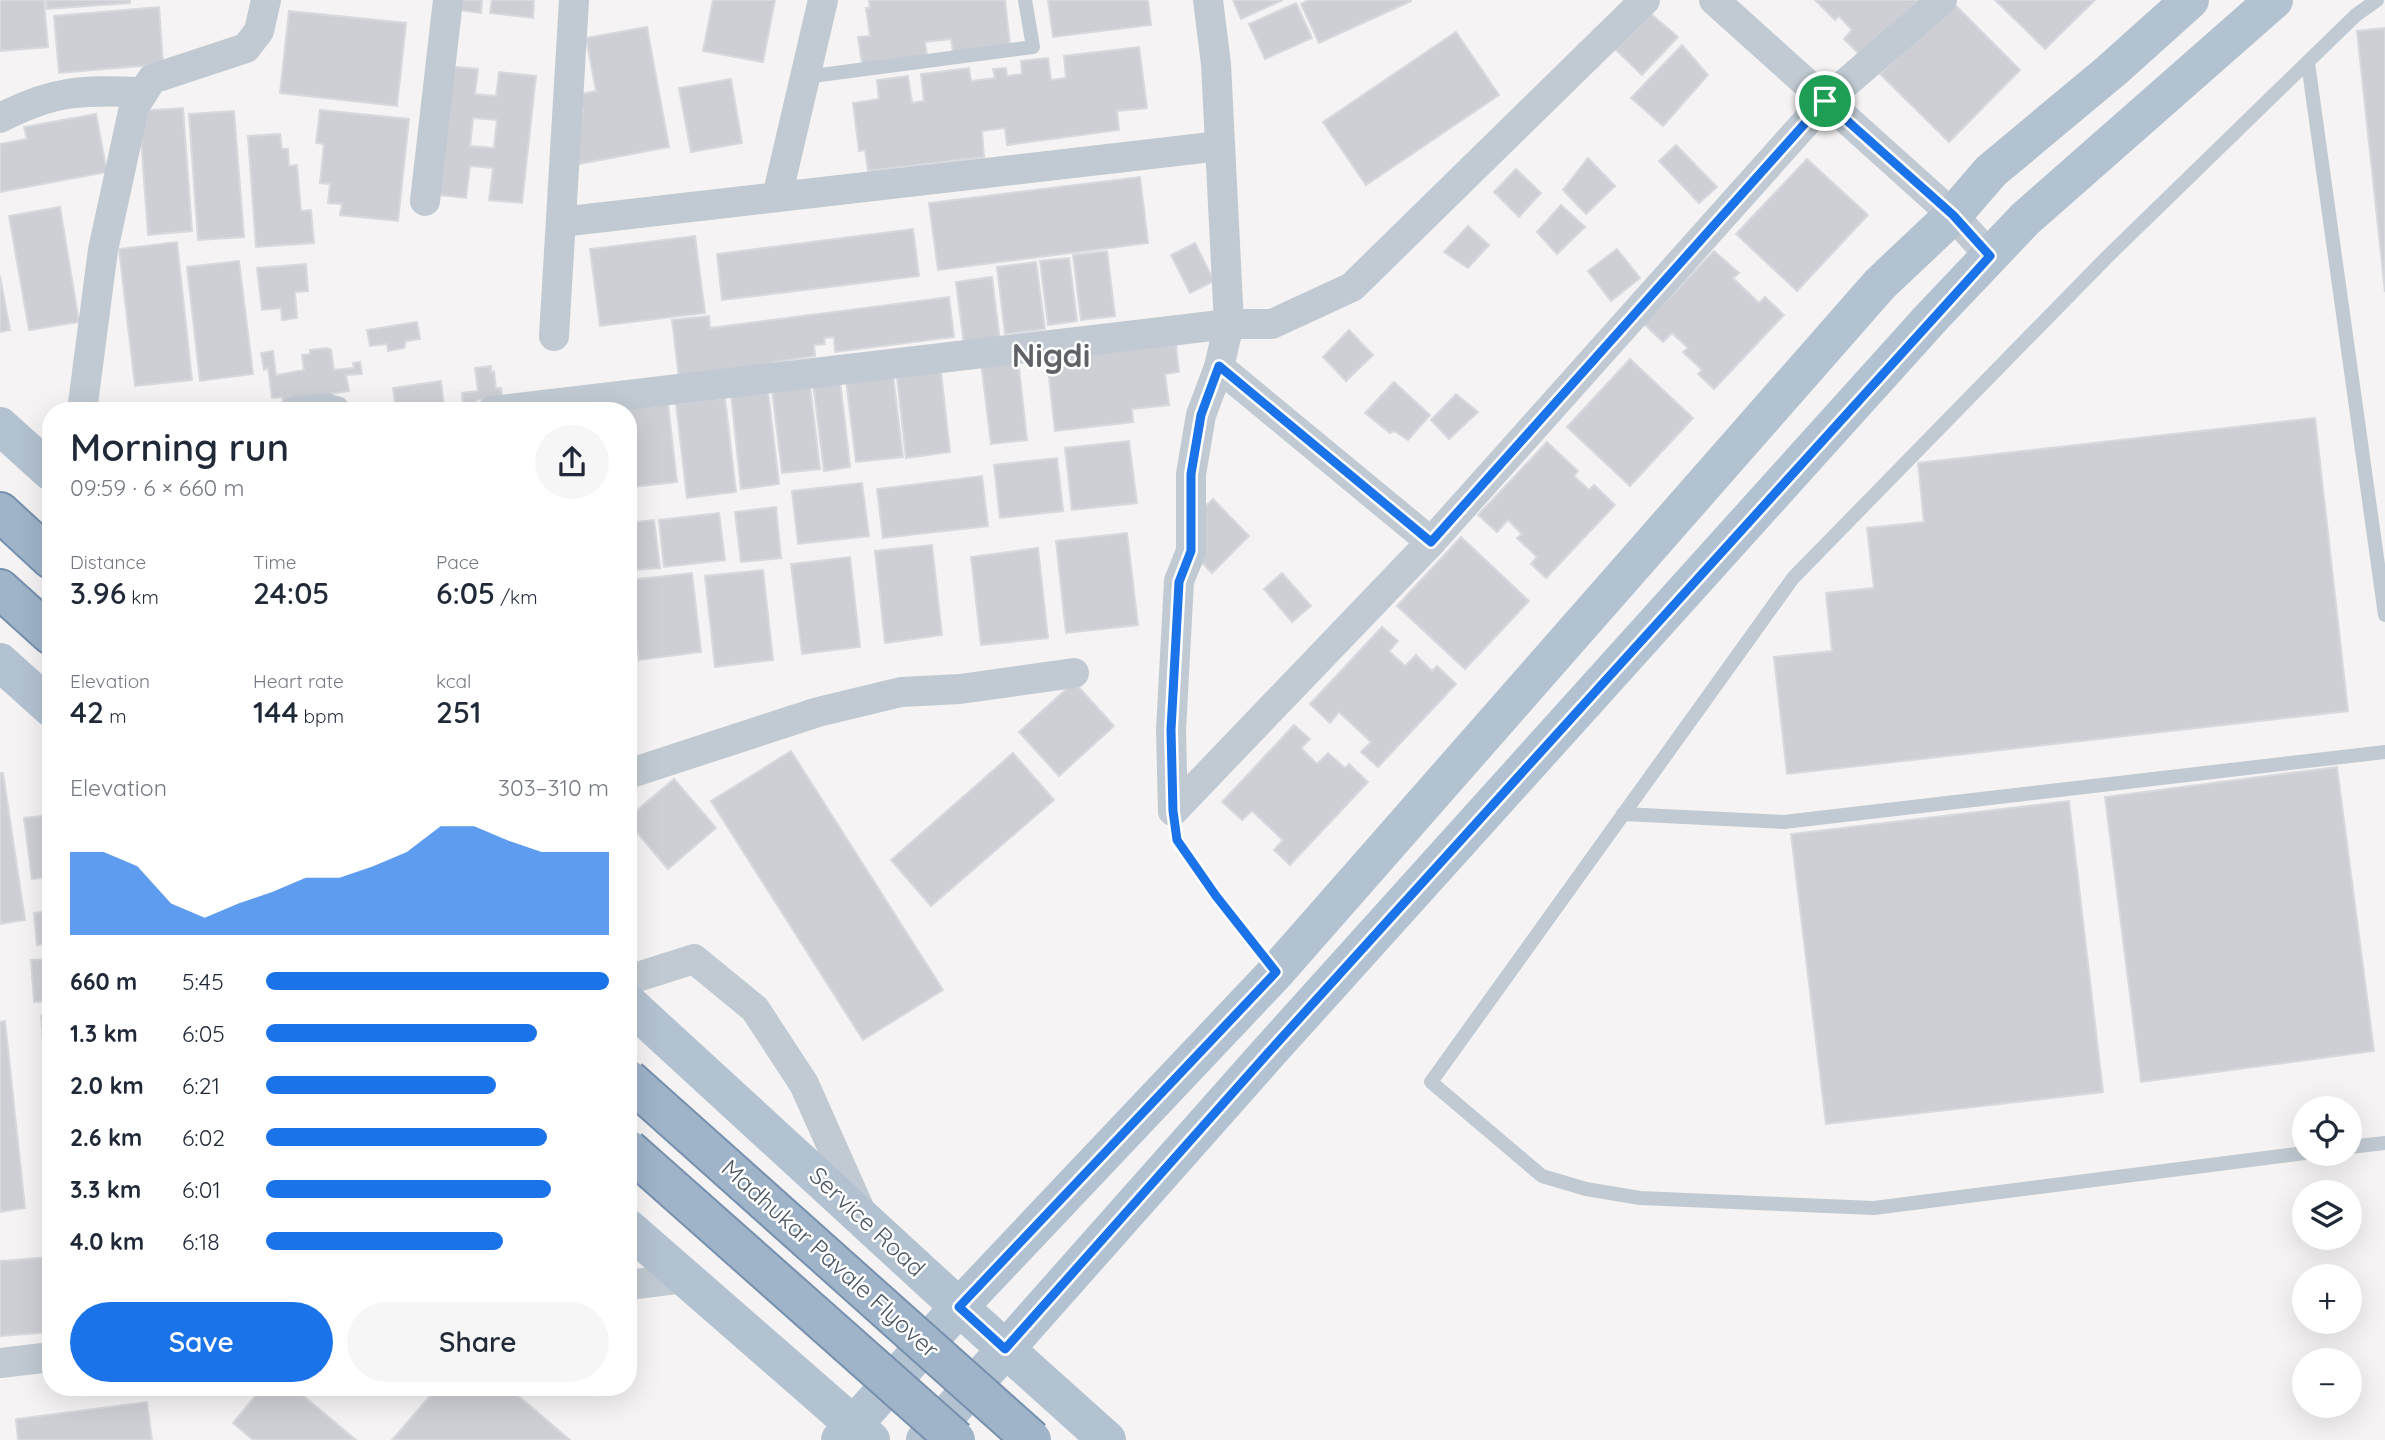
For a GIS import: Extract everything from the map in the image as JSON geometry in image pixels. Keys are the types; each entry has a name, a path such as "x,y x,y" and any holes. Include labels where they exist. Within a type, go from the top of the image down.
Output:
{"highway":[{"path":"0,512 42,551"},
{"path":"0,589 42,627"},
{"name":"Madhukar Pavale Flyover","path":"637,1087 1032,1440"},
{"name":"Madhukar Pavale Flyover","path":"637,1157 956,1440"}],"main road":[{"path":"637,1236 855,1435 959,1307 1276,972 1880,284 1953,215 1991,171 2190,0"},
{"path":"925,1440 1277,1043 1990,256 2025,219 2274,0"},
{"path":"0,426 42,464"},
{"path":"0,662 42,700"},
{"name":"Service Road","path":"637,1011 1107,1440"}],"street":[{"path":"83,402 103,250 134,107 152,79 246,48 260,31 266,0"},
{"path":"425,201 448,0"},
{"path":"554,336 574,0"},
{"path":"777,197 823,0"},
{"path":"1173,811 1171,730 1179,582 1191,551 1191,474 1201,415 1219,366 1229,324 1216,64 1208,0"},
{"path":"568,402 1229,324 1272,324 1352,287 1645,0"},
{"path":"1715,0 1953,215 1990,256"},
{"path":"1173,811 1431,542 1825,101 1942,0"},
{"path":"0,111 0,118 44,98 71,92 142,92"},
{"path":"561,222 1220,146"},
{"path":"1219,366 1431,542"},
{"path":"637,771 818,712 901,692 960,689 1074,673"},
{"path":"637,977 694,959 755,1009 804,1084 865,1221"},
{"path":"637,1284 684,1278"},
{"path":"0,1363 42,1358"}],"lane":[{"path":"805,77 1033,47 1025,0"},
{"path":"2292,1155 1874,1208 1640,1198 1586,1189 1542,1176 1431,1082 1793,578 2106,258 2356,15 2377,0"},
{"path":"2308,63 2385,615"},
{"path":"1623,814 1784,822 2385,752"},
{"path":"2362,1146 2385,1143"}],"path":[{"path":"1173,811 1177,840 1216,896 1276,972"}],"building":[{"path":"0,0 44,0 48,47 0,51"},
{"path":"46,0 130,0 130,3 47,9"},
{"path":"449,0 482,0 481,13 448,9"},
{"path":"492,0 534,0 533,18 490,13"},
{"path":"713,0 775,0 763,62 703,51"},
{"path":"869,0 1005,0 1010,45 953,52 951,39 925,42 927,56 862,64 858,37 870,36 866,8 870,8"},
{"path":"1048,0 1148,0 1151,25 1053,37"},
{"path":"1233,0 1283,0 1241,19"},
{"path":"1309,0 1411,1 1319,43 1301,4"},
{"path":"1815,0 1919,0 1862,57 1844,39 1852,30 1839,16 1835,20"},
{"path":"1995,0 2095,0 2045,49"},
{"path":"1296,3 1312,38 1265,59 1249,24"},
{"path":"1953,3 2020,70 1949,142 1880,74"},
{"path":"159,7 163,64 59,73 54,16"},
{"path":"289,11 406,23 397,106 280,93"},
{"path":"1651,14 1678,37 1642,75 1615,49"},
{"path":"647,27 669,147 579,164 573,132 577,113 583,112 580,94 596,91 586,38"},
{"path":"2385,28 2385,292 2357,31"},
{"path":"1456,32 1499,95 1366,185 1323,122"},
{"path":"1682,45 1708,75 1663,126 1631,98"},
{"path":"1139,47 1147,108 1117,111 1119,130 1007,145 1005,128 982,131 984,157 868,171 865,150 859,151 853,103 879,99 877,80 908,76 912,103 924,101 921,74 969,68 971,81 995,78 993,69 1006,68 1007,76 1022,74 1021,61 1048,58 1051,80 1066,78 1064,56"},
{"path":"445,66 478,69 475,94 496,96 499,72 536,76 522,203 489,200 493,168 470,166 466,198 431,194","holes":["473,118 497,120 494,148 470,146"]},
{"path":"731,79 742,143 691,152 679,88"},
{"path":"183,108 192,231 148,235 139,111"},
{"path":"320,110 409,119 398,221 340,215 342,204 328,203 330,184 320,183 324,144 316,143"},
{"path":"234,111 244,237 198,240 189,114"},
{"path":"96,114 107,172 0,192 0,144 27,139 24,127"},
{"path":"280,134 282,149 288,149 289,166 297,165 301,211 311,210 314,243 256,247 248,136"},
{"path":"1676,145 1717,187 1699,203 1659,161"},
{"path":"1588,158 1615,186 1586,214 1563,190"},
{"path":"1807,159 1868,215 1797,291 1736,234"},
{"path":"1516,169 1541,193 1519,217 1494,192"},
{"path":"1140,177 1148,243 938,270 929,203"},
{"path":"1561,205 1585,227 1557,254 1537,232"},
{"path":"60,207 79,322 29,330 9,216"},
{"path":"1468,226 1489,245 1468,268 1444,252"},
{"path":"913,229 919,276 722,300 717,254"},
{"path":"695,236 705,313 600,326 590,249"},
{"path":"177,242 192,380 135,386 119,249"},
{"path":"1195,243 1214,281 1190,293 1171,255"},
{"path":"1617,249 1640,278 1611,301 1588,271"},
{"path":"1107,251 1115,316 1081,320 1073,255"},
{"path":"1714,251 1739,273 1733,278 1759,303 1765,297 1784,315 1714,389 1698,374 1702,370 1683,352 1688,348 1672,333 1663,342 1644,324"},
{"path":"1069,258 1077,321 1048,325 1040,261"},
{"path":"239,261 253,374 200,381 187,267"},
{"path":"1036,262 1045,329 1005,334 997,267"},
{"path":"306,264 308,291 295,292 297,318 282,320 281,308 262,310 257,268"},
{"path":"0,276 10,330 0,332"},
{"path":"992,277 1000,341 964,345 956,282"},
{"path":"949,297 954,337 835,352 834,337 824,338 825,344 814,345 815,356 773,362 774,374 680,386 672,320 709,316 710,328"},
{"path":"417,322 420,339 406,341 404,348 388,351 387,344 370,346 367,330"},
{"path":"1349,330 1373,355 1346,381 1323,357"},
{"path":"1175,335 1179,372 1165,374 1169,405 1132,409 1133,422 1055,431 1046,350"},
{"path":"310,350 331,350 334,370 354,368 353,363 360,362 362,374 346,375 349,391 301,402 282,402 282,397 272,398 268,368 264,370 261,353 273,351 276,375 304,370 302,355 310,354"},
{"path":"1017,350 1027,440 991,444 980,354"},
{"path":"1630,359 1693,418 1630,486 1567,427"},
{"path":"940,363 950,452 906,458 896,368"},
{"path":"491,366 496,389 501,388 502,397 463,402 462,393 478,391 475,368"},
{"path":"892,367 903,457 856,462 845,372"},
{"path":"840,380 850,467 824,471 813,383"},
{"path":"441,381 443,402 395,402 393,388"},
{"path":"1394,382 1430,415 1408,440 1394,431 1390,433 1365,413"},
{"path":"810,386 820,469 782,473 772,390"},
{"path":"768,391 779,484 741,489 731,394"},
{"path":"1456,394 1478,412 1449,439 1431,420"},
{"path":"667,395 677,482 637,486 637,402 622,400"},
{"path":"725,398 736,492 687,498 676,404"},
{"path":"2315,418 2348,711 1787,774 1774,657 1832,651 1826,593 1874,588 1867,528 1924,522 1918,463"},
{"path":"1129,441 1137,503 1072,510 1065,448"},
{"path":"1547,442 1578,471 1574,476 1589,490 1594,485 1615,505 1546,578 1531,564 1537,557 1517,538 1522,534 1508,520 1497,532 1478,515"},
{"path":"1057,458 1063,511 1000,518 994,465"},
{"path":"982,476 988,526 883,538 877,489"},
{"path":"862,483 869,536 798,544 792,491"},
{"path":"1213,499 1249,536 1212,573 1191,551 1201,510"},
{"path":"776,507 781,558 741,562 735,512"},
{"path":"719,513 725,560 664,567 659,520"},
{"path":"654,520 660,568 637,570 637,522"},
{"path":"1127,533 1138,625 1066,633 1056,541"},
{"path":"1461,537 1529,601 1465,669 1397,606"},
{"path":"932,545 942,635 885,643 875,551"},
{"path":"1038,548 1048,638 981,645 971,557"},
{"path":"850,557 860,647 802,654 791,564"},
{"path":"763,570 773,660 715,667 705,576"},
{"path":"692,573 701,652 639,660 637,579"},
{"path":"1282,573 1311,606 1292,622 1264,589"},
{"path":"1382,627 1398,641 1389,651 1405,666 1416,655 1432,671 1437,666 1456,684 1378,767 1361,752 1371,742 1339,712 1330,723 1310,704"},
{"path":"1074,682 1114,726 1059,776 1019,732"},
{"path":"1294,725 1310,739 1301,748 1317,764 1328,753 1345,768 1349,764 1368,782 1290,865 1274,850 1283,840 1252,811 1242,820 1222,802"},
{"path":"791,751 943,990 863,1040 711,801"},
{"path":"1013,753 1054,800 931,906 891,860"},
{"path":"2337,767 2374,1051 2141,1082 2105,797"},
{"path":"0,773 3,773 25,920 0,924"},
{"path":"674,779 716,828 668,869 637,833 637,810"},
{"path":"2069,801 2103,1092 1826,1124 1791,834"},
{"path":"42,816 42,878 32,879 24,818"},
{"path":"42,912 42,944 37,945 34,913"},
{"path":"42,959 42,1002 34,1002 31,960"},
{"path":"5,1021 25,1208 0,1212 0,1022"},
{"path":"42,1258 42,1333 0,1336 0,1261"},
{"path":"255,1396 304,1396 356,1440 253,1440 233,1423"},
{"path":"430,1396 518,1396 570,1440 392,1440"},
{"path":"147,1402 152,1440 18,1440 16,1419"}],"district":[{"name":"Nigdi","path":"1051,356"}],"route":[{"path":"1825,101 1953,215 1990,256 1931,318 1268,1053 1005,1349 959,1307 1276,972 1216,896 1177,840 1173,811 1171,730 1179,582 1191,551 1191,474 1201,415 1219,366 1431,542 1825,101"}]}
